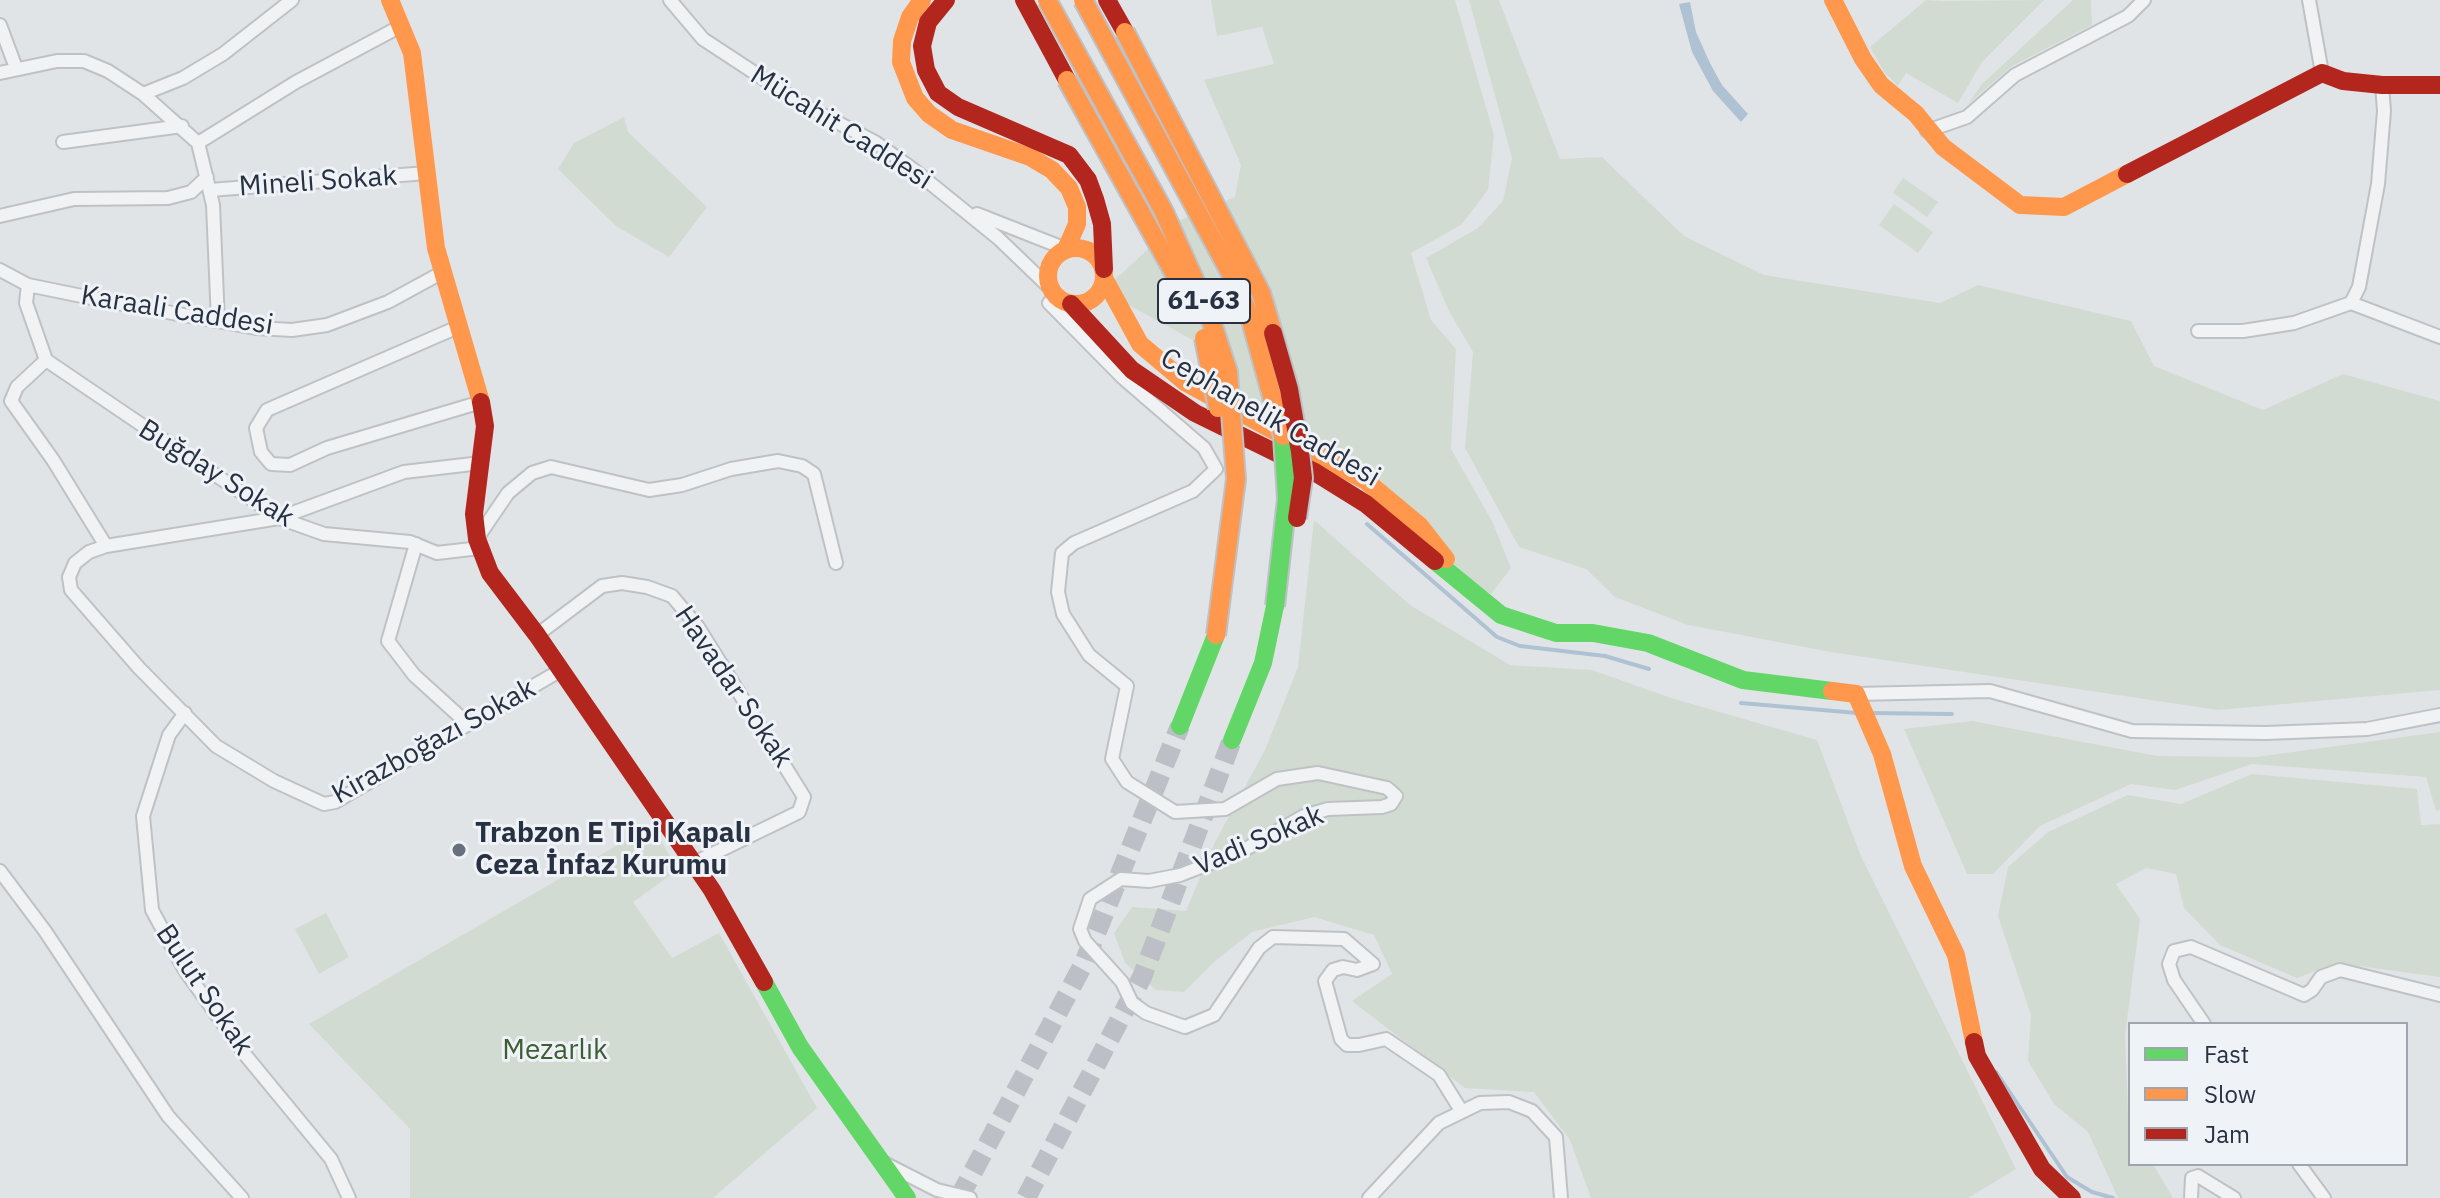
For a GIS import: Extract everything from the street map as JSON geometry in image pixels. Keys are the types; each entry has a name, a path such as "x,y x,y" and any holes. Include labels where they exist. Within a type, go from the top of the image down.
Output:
{"street":[{"path":"143,94 183,78 223,54 292,0"},
{"path":"390,0 412,53 436,248 481,402 485,426 474,514 478,543 490,573 537,635 694,863 800,1047 907,1198"},
{"name":"Mücahit Caddesi","path":"670,0 703,39 802,104 875,142 963,208 1058,296 1049,303 1123,378 1204,448 1216,469"},
{"path":"922,0 910,17 902,41 901,62 915,98 929,114 952,130 1030,157 1052,170 1069,188 1077,207 1077,224 1066,249 1052,261 1048,270 1058,296 1080,304 1097,296 1104,274 1102,224 1088,180 1069,155 958,107 938,93 926,70 922,46 928,22 946,0"},
{"name":"61-63","path":"1024,0 1198,317 1213,376 1226,471 1226,557"},
{"name":"61-63","path":"1047,0 1163,210 1207,308 1228,372 1236,479 1216,635 1180,726"},
{"name":"61-63","path":"1083,0 1230,272 1250,317 1285,444 1287,499 1275,606 1263,663 1232,740"},
{"name":"61-63","path":"1107,0 1261,293 1285,375 1303,478 1297,518 1281,559"},
{"path":"1833,0 1863,59 1881,85 1916,114 1927,131 1981,179 2020,205 2064,207 2322,73 2343,81 2382,85 2440,85"},
{"path":"1927,131 1967,117 2015,75 2128,16 2144,0"},
{"path":"2309,0 2322,73"},
{"path":"0,25 16,68"},
{"path":"198,143 296,82 401,26"},
{"path":"0,73 57,61 84,61 108,71 143,94 198,143 208,184 218,321"},
{"path":"2351,303 2359,287 2378,184 2384,111 2382,85"},
{"path":"63,142 182,126"},
{"name":"Mineli Sokak","path":"208,184 427,173"},
{"path":"0,216 74,199 168,198 208,184"},
{"path":"963,208 1066,249 1085,249 1100,260 1104,274 1140,344 1185,382 1366,481 1420,526 1475,596"},
{"name":"Karaali Caddesi","path":"0,270 28,285 218,321 292,330 327,325 388,302 443,272"},
{"path":"28,285 26,303 46,360 17,387 11,401 53,460 106,546"},
{"name":"Cephanelik Caddesi","path":"1058,296 1132,370 1195,413 1313,471 1366,504 1501,615 1556,633 1621,637 1648,643 1743,680 1859,699"},
{"path":"2198,331 2243,331 2294,323 2351,303 2440,337"},
{"path":"458,327 267,410 256,428 261,452 271,464 290,465 327,448 395,425 481,402"},
{"name":"Buğday Sokak","path":"46,360 279,518 324,534 416,544 437,553 478,543"},
{"path":"478,543 508,493 532,473 551,467 649,490 682,485 731,469 778,461 802,466 814,474 836,563"},
{"name":"Kirazboğazı Sokak","path":"481,463 404,472 279,518 106,546 89,552 75,563 69,577 71,590 139,668 216,746 274,781 324,804 335,802 561,670"},
{"name":"Vadi Sokak","path":"1216,469 1182,497 1087,537 1062,553 1058,592 1063,614 1089,655 1127,686 1112,759 1127,782 1175,812 1225,809 1277,779 1318,773 1387,788 1396,796 1391,804 1382,807 1355,806 1304,816 1242,851 1180,875 1149,881 1121,879 1090,899 1080,929 1085,941 1122,982 1132,1003 1157,1018 1185,1027 1201,1023 1214,1015 1259,948 1273,937 1344,939 1373,964 1357,970 1343,967 1333,970 1325,981 1341,1039 1347,1045 1359,1045 1386,1039 1439,1075 1462,1112"},
{"path":"416,544 388,641 414,675 468,724"},
{"name":"Havadar Sokak","path":"537,635 602,586 622,583 647,587 672,596 698,627 804,797 799,812 694,863"},
{"path":"2072,1198 2042,1169 1977,1056 1956,955 1913,866 1870,724 1859,699 1990,691 2132,731 2266,733 2367,729 2440,715"},
{"name":"Bulut Sokak","path":"185,713 169,735 143,816 152,910 184,969 247,1057 331,1159 349,1198"},
{"path":"0,871 45,931 168,1116 242,1198"},
{"path":"2203,1022 2174,980 2169,964 2174,951 2191,947 2304,995 2321,977 2340,970 2440,995"},
{"path":"1369,1198 1439,1123 1480,1103 1509,1102 1532,1111 1556,1137 1561,1198"},
{"path":"883,1162 937,1190 970,1198"},
{"path":"2300,1166 2324,1198"},
{"path":"2191,1198 2192,1178 2198,1176 2234,1198"}],"green space":[{"path":"1211,0 1455,0 1494,135 1488,190 1461,225 1411,253 1431,320 1456,349 1451,449 1493,523 1511,568 1491,594 1476,587 1305,436 1240,418 1198,343 1127,304 1110,284 1180,220 1235,197 1241,165 1204,80 1274,64 1262,27 1217,36"},
{"path":"1469,0 1499,0 1560,159 1602,157 1684,236 1764,275 1940,303 1978,285 2131,321 2154,366 2263,410 2343,374 2440,401 2440,690 2218,710 1831,652 1688,625 1615,597 1586,569 1519,547 1465,448 1473,352 1449,311 1426,258 1478,228 1503,201 1512,158"},
{"path":"1926,0 2044,0 1982,62 1958,103 1906,73 1898,86 1884,72 1870,47"},
{"path":"2073,0 2091,0 2092,25 2012,66 1967,105 1982,84"},
{"path":"624,117 628,132 707,207 669,257 616,226 558,169 574,143"},
{"path":"1903,178 1938,202 1927,217 1893,193"},
{"path":"1894,204 1933,232 1918,253 1879,225"},
{"path":"1314,520 1410,605 1510,665 1592,670 1671,698 1817,740 1860,854 2016,1169 1968,1198 1591,1198 1570,1140 1534,1092 1465,1088 1352,1001 1392,974 1374,935 1314,917 1252,932 1215,961 1184,992 1156,990 1125,963 1114,933 1132,907 1186,911 1214,844 1265,750 1298,667"},
{"path":"1972,721 2157,756 2256,757 2440,732 2440,810 2436,811 2426,777 2252,764 2175,790 2131,784 2040,826 1993,874 1967,874 1904,729"},
{"path":"2252,774 2417,789 2421,825 2440,824 2440,977 2336,963 2297,978 2220,945 2184,908 2176,874 2146,868 2116,884 2140,919 2125,1036 2128,1166 2154,1166 2173,1198 2118,1198 2088,1132 2054,1104 2028,1061 2031,1015 1998,916 2008,867 2048,832 2128,795 2181,804"},
{"name":"Mezarlık","path":"652,825 678,870 633,902 672,958 719,933 817,1108 713,1198 410,1198 410,1129 309,1024"},
{"path":"326,913 349,957 319,974 295,929"}],"water":[{"path":"1690,2 1696,32 1710,63 1722,85 1748,114 1741,122 1713,91 1692,52 1679,4"}],"waterway":[{"path":"1367,524 1497,637 1520,646 1605,656 1649,669"},
{"path":"1741,703 1857,713"},
{"path":"1870,713 1952,714"},
{"path":"1996,1072 2067,1177 2092,1192 2113,1198"}],"tunnel":[{"path":"959,1198 1084,963 1180,726"},
{"path":"1026,1198 1142,977 1232,740"}],"traffic: fast":[{"path":"1275,606 1287,499 1283,436"},
{"path":"1435,561 1501,615 1556,633 1593,633 1648,643 1743,680 1832,691"},
{"path":"1232,740 1263,663 1275,606"},
{"path":"1180,726 1216,635"},
{"path":"764,982 800,1047 907,1198"}],"traffic: slow":[{"path":"390,0 412,53 436,248 481,402"},
{"path":"922,0 910,17 902,41 901,62 915,98 929,114 952,130 1030,157 1052,170 1069,188 1077,207 1077,224 1066,249"},
{"path":"1047,0 1163,210 1207,308 1228,372 1236,479 1216,635"},
{"path":"1083,0 1230,272 1250,317 1283,436"},
{"path":"1833,0 1863,59 1881,85 1916,114 1943,147 2020,205 2064,207 2127,174"},
{"path":"1125,32 1261,293 1273,333"},
{"path":"1067,80 1193,307"},
{"path":"1076,248 1096,256 1104,276 1096,296 1076,304 1056,296 1048,276 1056,256 1076,248"},
{"path":"1104,278 1140,344 1185,382 1366,481 1420,526 1446,559"},
{"path":"1204,338 1218,408"},
{"path":"1832,691 1856,694 1882,754 1913,866 1956,955 1974,1042"}],"traffic: jam":[{"path":"946,0 928,22 922,46 926,70 938,93 958,107 1069,155 1088,180 1095,199 1102,224 1104,269"},
{"path":"1024,0 1067,80"},
{"path":"1107,0 1125,32"},
{"path":"2127,174 2322,73 2343,81 2382,85 2440,85"},
{"path":"1071,304 1132,370 1195,413 1313,471 1366,504 1435,561"},
{"path":"1273,333 1289,389 1300,452 1303,478 1297,518"},
{"path":"481,402 485,426 474,514 477,539 490,573 537,635 712,890 764,982"},
{"path":"1974,1042 1977,1056 2042,1169 2072,1198"}],"place":[{"name":"Trabzon E Tipi Kapalı Ceza İnfaz Kurumu","path":"459,850"}]}
